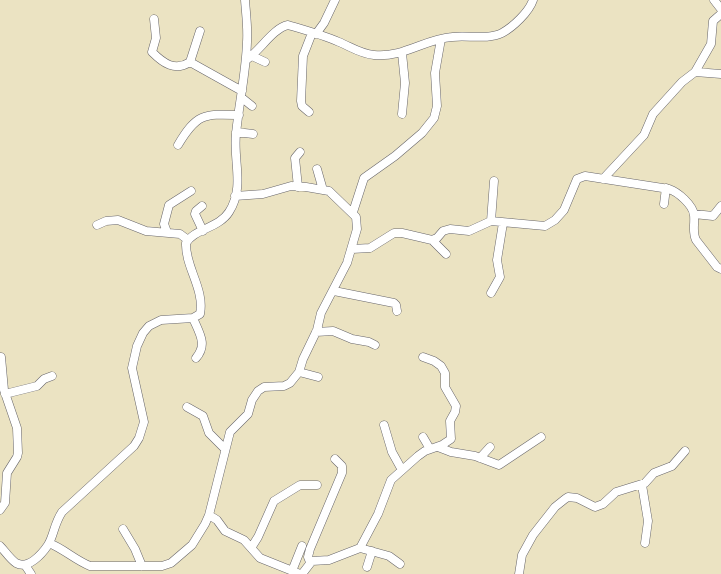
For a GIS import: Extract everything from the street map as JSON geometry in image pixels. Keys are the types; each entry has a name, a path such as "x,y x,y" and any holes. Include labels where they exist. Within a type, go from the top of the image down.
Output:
{"street":[{"path":"0,546 14,562 21,565 30,563 49,543 53,527 62,512 125,456 139,438 144,422 132,368 137,346 143,333 149,326 161,320 193,318 200,314 201,302 186,249 188,240 219,223 228,214 236,196 238,183 236,132 249,58 246,0"},
{"path":"310,112 302,106 301,101 303,56 314,33 324,23 335,0"},
{"path":"249,58 285,25 291,25 338,41 363,54 385,56 402,53 441,38 453,36 492,36 503,32 530,8 532,0"},
{"path":"714,0 721,9"},
{"path":"603,178 644,135 655,111 682,82 695,72 710,44 713,21 721,14"},
{"path":"154,19 156,38 152,52 169,66 180,67 190,62 200,31"},
{"path":"352,212 364,178 395,156 422,133 434,118 437,106 435,73 441,38"},
{"path":"402,53 405,83 402,114"},
{"path":"249,58 265,62"},
{"path":"190,62 242,94 252,106"},
{"path":"695,72 721,74"},
{"path":"178,145 192,125 207,115 239,116"},
{"path":"236,132 253,134"},
{"path":"298,187 295,158 300,152"},
{"path":"316,170 323,190"},
{"path":"432,240 447,230 469,231 491,221 545,226 555,220 564,210 580,176 603,178 666,188 679,194 694,214 694,236 720,270"},
{"path":"491,221 494,181"},
{"path":"49,543 61,548 80,562 90,566 162,566 170,563 192,545 210,515 231,429 248,414 252,400 258,391 264,387 290,384 299,372 316,332 321,313 343,273 352,249 357,230 357,221 352,212 332,193 323,190 298,187 284,188 263,194 236,196"},
{"path":"664,204 666,188"},
{"path":"167,232 164,224 169,205 191,191"},
{"path":"202,206 195,214 203,231"},
{"path":"694,214 717,217 721,206"},
{"path":"97,225 106,221 118,220 146,231 180,234 188,240"},
{"path":"491,293 500,277 497,260 503,223"},
{"path":"352,249 370,248 391,235 398,233 432,240 446,254"},
{"path":"334,291 394,304 397,311"},
{"path":"193,318 202,343 201,351 196,358"},
{"path":"316,332 333,331 352,340 369,342 375,346"},
{"path":"0,510 5,503 7,473 18,453 17,428 2,382 1,357"},
{"path":"360,548 378,514 390,482 418,456 451,439 450,420 456,406 445,386 443,369 434,361 423,357"},
{"path":"299,372 318,377"},
{"path":"5,394 37,386 44,379 52,376"},
{"path":"187,407 203,416 209,433 225,449"},
{"path":"384,425 392,452 402,470"},
{"path":"423,437 434,448 480,458 496,465 501,465 541,437"},
{"path":"480,458 490,447"},
{"path":"519,574 522,555 533,535 555,507 565,499 568,497 577,498 591,505 599,506 616,492 646,483 654,473 672,466 685,451"},
{"path":"310,562 308,556 310,549 343,471 342,466 335,459"},
{"path":"642,484 648,521 645,543"},
{"path":"251,548 274,500 300,485 318,485"},
{"path":"210,515 217,520 222,528 244,540 257,556 266,562 298,573"},
{"path":"123,529 136,549 142,566"},
{"path":"298,573 302,546"},
{"path":"298,573 310,562 330,560 360,548 392,557 400,564"},
{"path":"367,567 372,551"},
{"path":"25,565 31,574"}]}
